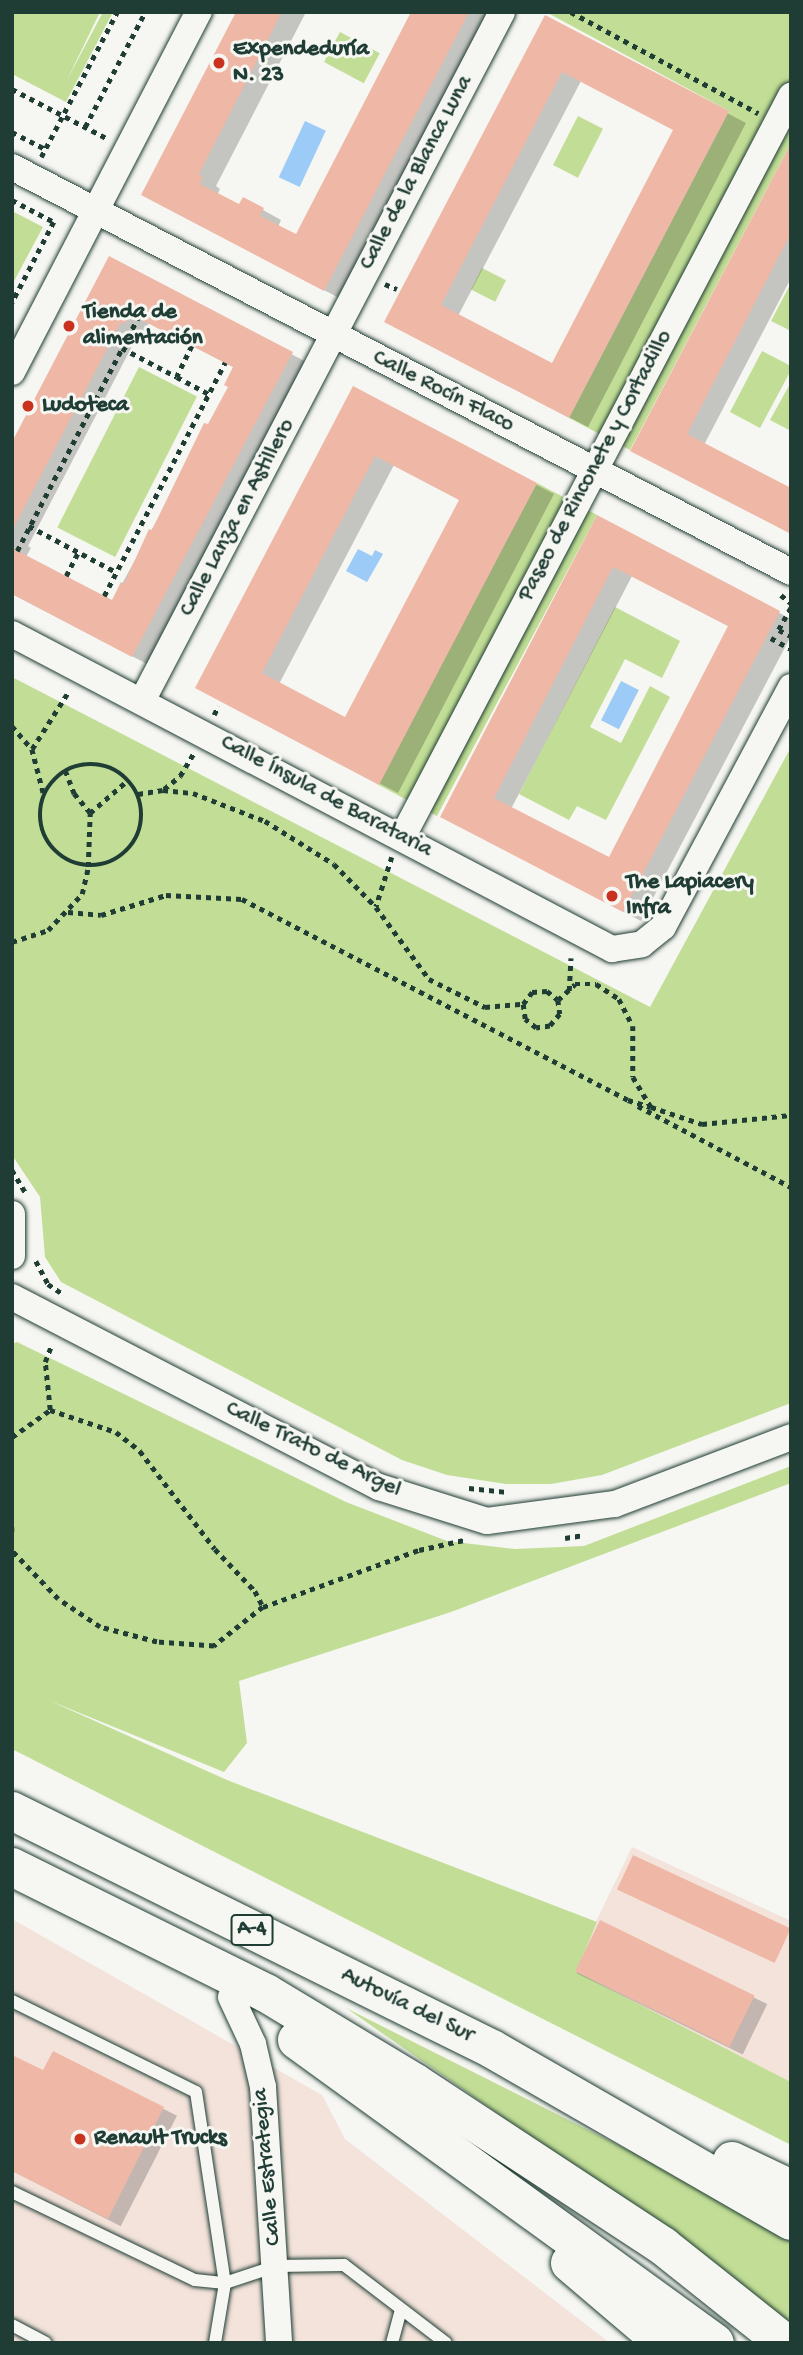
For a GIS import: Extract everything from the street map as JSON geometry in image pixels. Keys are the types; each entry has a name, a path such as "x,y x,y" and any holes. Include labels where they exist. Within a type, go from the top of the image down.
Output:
{"highway":[{"name":"Autovía del Sur","path":"12,1811 492,2049 791,2221"},
{"path":"12,1869 231,1997 304,2045 715,2343"},
{"path":"12,1869 266,1993 415,2083 663,2246 785,2343"},
{"path":"304,2045 352,2100 530,2230 664,2343"},
{"path":"492,2049 791,2191"}],"street":[{"path":"12,372 200,12"},
{"name":"Calle de la Blanca Luna","path":"334,335 502,12"},
{"name":"Paseo de Rinconete y Cortadillo","path":"403,836 791,96"},
{"name":"Calle Rocín Flaco","path":"22,172 791,572"},
{"name":"Calle Lanza en Astillero","path":"142,701 334,335"},
{"name":"Calle Ínsula de Barataria","path":"12,634 403,836 612,949 642,944 663,927 791,687"},
{"path":"21,1207 24,1256"},
{"name":"Calle Trato de Argel","path":"12,1297 379,1487 487,1521 615,1504 791,1437"},
{"name":"Calle Estrategia","path":"231,1997 253,2045 263,2087 279,2343"}],"lane":[{"path":"12,2001 196,2092 225,2283 215,2343"},
{"path":"12,2192 195,2280 225,2283 276,2266 344,2265 446,2343"},
{"path":"392,2343 401,2309"},
{"path":"12,2325 46,2343"}],"path":[{"path":"12,303 54,222 15,201 22,172 46,149 117,12"},
{"path":"85,127 145,12"},
{"path":"571,12 777,123"},
{"path":"12,89 128,149"},
{"path":"12,132 46,149"},
{"path":"17,551 138,318"},
{"path":"177,377 192,346"},
{"path":"122,348 209,394"},
{"path":"104,596 225,363"},
{"path":"29,526 116,572"},
{"path":"66,576 78,552"},
{"path":"791,608 779,630 791,636"},
{"path":"771,638 791,649"},
{"path":"32,749 81,669"},
{"path":"12,726 32,749 44,796 42,828 48,842 59,855 88,867 121,857 134,845 141,829 138,794 128,780 98,764 65,771 44,796"},
{"path":"12,942 48,930 68,912 82,894 88,867 90,813 74,794 65,771"},
{"path":"90,813 128,780"},
{"path":"138,794 163,790 193,793 265,821 334,864 376,907 429,979 485,1007 523,1004 539,990 558,1000"},
{"path":"376,907 389,863 403,836"},
{"path":"68,912 101,915 166,895 242,899 791,1187"},
{"path":"569,992 571,958"},
{"path":"523,1004 525,1019 544,1028 556,1021 558,1000 575,984 596,984 619,999 634,1026 634,1077 651,1107"},
{"path":"628,1100 702,1124 791,1115"},
{"path":"12,1170 21,1207"},
{"path":"24,1256 65,1295 45,1362 50,1410"},
{"path":"12,1437 50,1410"},
{"path":"50,1410 116,1432 140,1451 215,1549 255,1591 263,1608"},
{"path":"458,1486 515,1492"},
{"path":"12,1527 12,1535"},
{"path":"12,1551 58,1599 100,1627 157,1642 214,1646 263,1608 419,1550 474,1538"}],"shaded area":[{"path":"632,1847 791,1921 791,2082 571,1973"},
{"path":"12,1919 322,2095 345,2139 610,2343 12,2343"}],"green space":[{"path":"12,12 100,12 67,80 103,12 113,12 66,102 12,74"},
{"path":"546,12 791,12 791,143 630,450 569,418 729,111"},
{"path":"340,32 380,53 364,83 324,62"},
{"path":"578,116 603,129 578,178 553,165"},
{"path":"12,211 43,227 12,285"},
{"path":"482,268 506,280 495,302 471,289"},
{"path":"791,283 791,331 771,321"},
{"path":"762,351 791,366 791,370 760,428 730,412"},
{"path":"139,367 197,397 115,557 57,527"},
{"path":"791,382 791,431 770,420"},
{"path":"537,483 597,515 437,816 377,784"},
{"path":"615,607 680,641 662,678 625,659 590,727 621,743 650,686 670,697 606,820 577,806 569,820 519,794"},
{"path":"12,677 650,1007 791,747 791,1403 602,1475 551,1484 506,1484 447,1475 402,1460 61,1282 45,1257 40,1197 12,1155"},
{"path":"17,1342 346,1502 447,1541 515,1549 584,1546 791,1466 791,1483 451,1612 239,1681 247,1743 224,1772 48,1700 227,1780 597,1922 576,1972 791,2082 791,2145 12,1749 12,1344"},
{"path":"346,2008 791,2232 791,2343 670,2233"}],"water":[{"path":"305,121 326,131 300,187 279,177"},
{"path":"358,549 372,556 375,550 383,554 367,582 346,571"},
{"path":"621,681 639,690 619,729 601,720"}],"building":[{"path":"236,12 282,12 199,174 203,177 200,184 239,204 243,197 264,208 260,216 296,234 411,12 469,12 324,291 141,195"},
{"path":"545,15 729,111 569,418 384,322","holes":["562,72 673,130 552,363 441,305"]},
{"path":"791,143 791,233 687,434 791,488 791,534 630,451"},
{"path":"109,256 293,352 132,657 12,594 12,548 112,600 121,582 124,584 204,423 208,424 228,387 224,385 233,367 130,314 125,324 121,322 12,531 12,442"},
{"path":"353,386 537,483 379,785 195,688","holes":["375,456 459,500 345,717 262,673"]},
{"path":"597,515 780,611 623,912 440,817","holes":["613,567 728,626 609,857 494,798"]},
{"path":"633,1855 791,1929 775,1963 617,1889"},
{"path":"600,1920 755,1995 730,2047 575,1971"},
{"name":"Renault Trucks","path":"53,2051 164,2107 108,2219 12,2171 12,2055 43,2070"}],"place":[{"name":"Expendeduría N. 23","path":"219,63"},
{"name":"Tienda de alimentación","path":"69,326"},
{"name":"Ludoteca","path":"28,406"},
{"name":"The Lapiacery Infra","path":"612,896"},
{"name":"Renault Trucks","path":"80,2139"}]}
